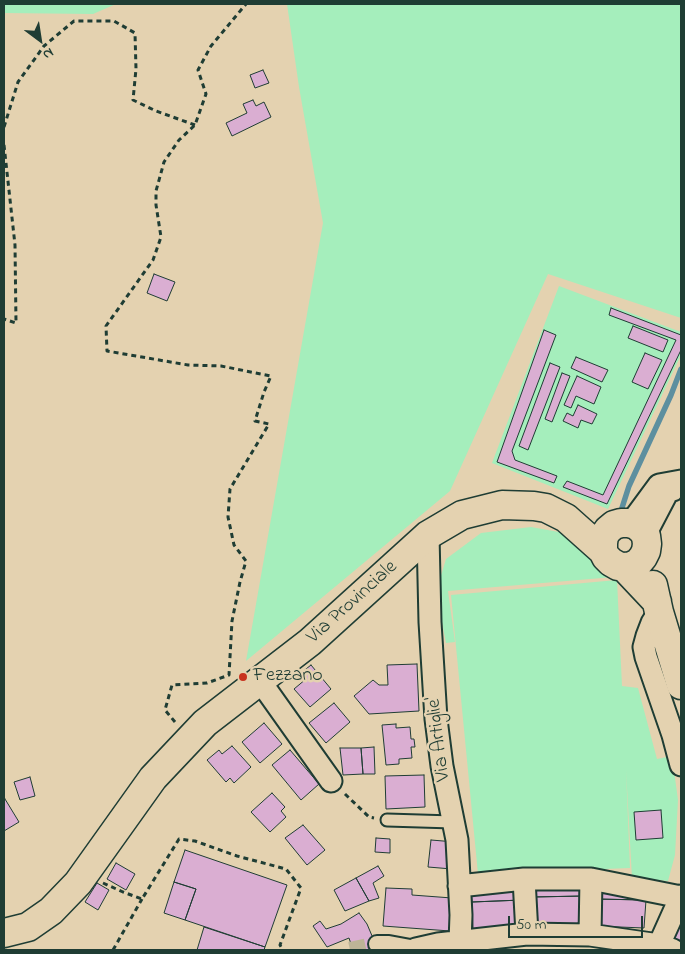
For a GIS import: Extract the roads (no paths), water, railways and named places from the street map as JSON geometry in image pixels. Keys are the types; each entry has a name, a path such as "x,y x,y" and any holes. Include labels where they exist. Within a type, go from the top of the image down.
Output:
{"main road":[{"name":"Via Provinciale","path":"4,933 28,927 51,911 78,883 153,778 205,723 310,642 428,535 462,516 502,506 546,508 566,518"},
{"path":"566,518 634,534"},
{"path":"566,518 614,559 658,607"},
{"path":"608,530 634,534 643,557 632,566 614,559 603,543 604,536 608,530"},
{"path":"634,534 681,685"}],"street":[{"path":"634,534 659,485 681,481"},
{"path":"634,534 668,491 681,487"},
{"name":"Via Artiglie'","path":"428,535 430,622 436,719 442,766 457,840 461,915 460,942"},
{"path":"658,607 644,647 676,744 681,765"},
{"path":"260,681 331,781"},
{"path":"524,879 527,934"},
{"path":"377,944 390,944 415,950 438,944 527,934 590,935 666,948 681,896 591,879 524,879 459,886"},
{"path":"590,935 591,879"}],"lane":[{"path":"387,820 453,822"}],"waterway":[{"path":"620,514 629,486 681,369"}],"tunnel":[{"path":"350,950 377,944"}],"place":[{"name":"Fezzano","path":"243,677"}]}
